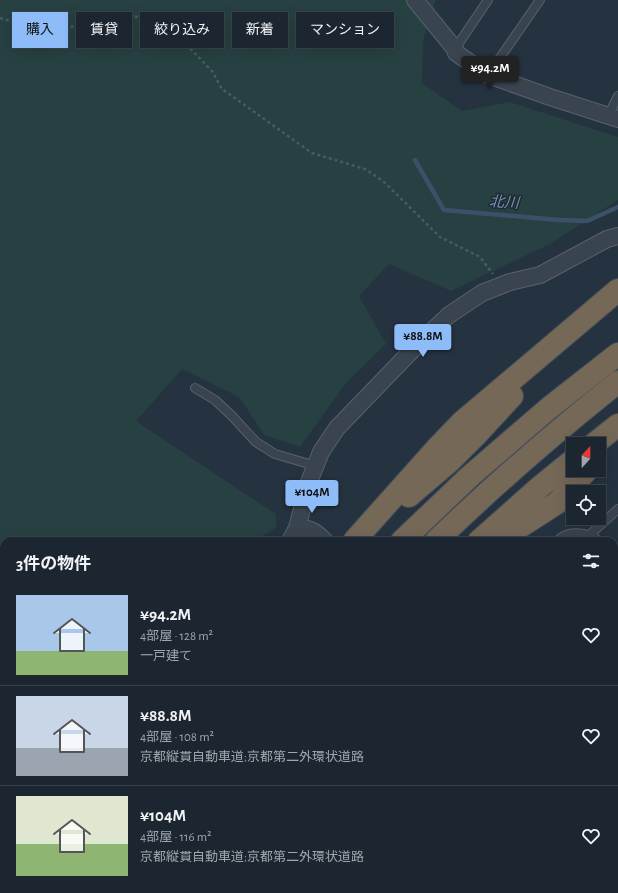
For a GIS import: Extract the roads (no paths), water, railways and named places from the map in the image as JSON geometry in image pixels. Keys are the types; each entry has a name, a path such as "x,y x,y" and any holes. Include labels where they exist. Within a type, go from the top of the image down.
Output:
{"highway":[{"path":"358,537 436,448 461,423 618,290"},
{"path":"406,537 469,477 549,408 618,354"},
{"path":"440,537 486,493 564,425 618,382"},
{"path":"603,437 618,425"},
{"path":"606,449 618,436"},
{"path":"484,537 566,466"},
{"path":"504,537 557,504 581,477"}],"street":[{"path":"415,0 455,49 456,53 488,75 613,117"},
{"path":"294,534 309,482 321,452 337,428 421,341 449,315 482,293 540,275 607,239 618,236"},
{"path":"294,534 307,527 321,537"}],"lane":[{"path":"455,49 488,0"},
{"path":"488,75 540,0"},
{"path":"613,117 618,96"},
{"path":"195,388 215,400 256,442 275,454 316,466"},
{"path":"592,537 618,509"}],"waterway":[{"name":"北川","path":"415,160 444,210 587,221 618,207"}]}
